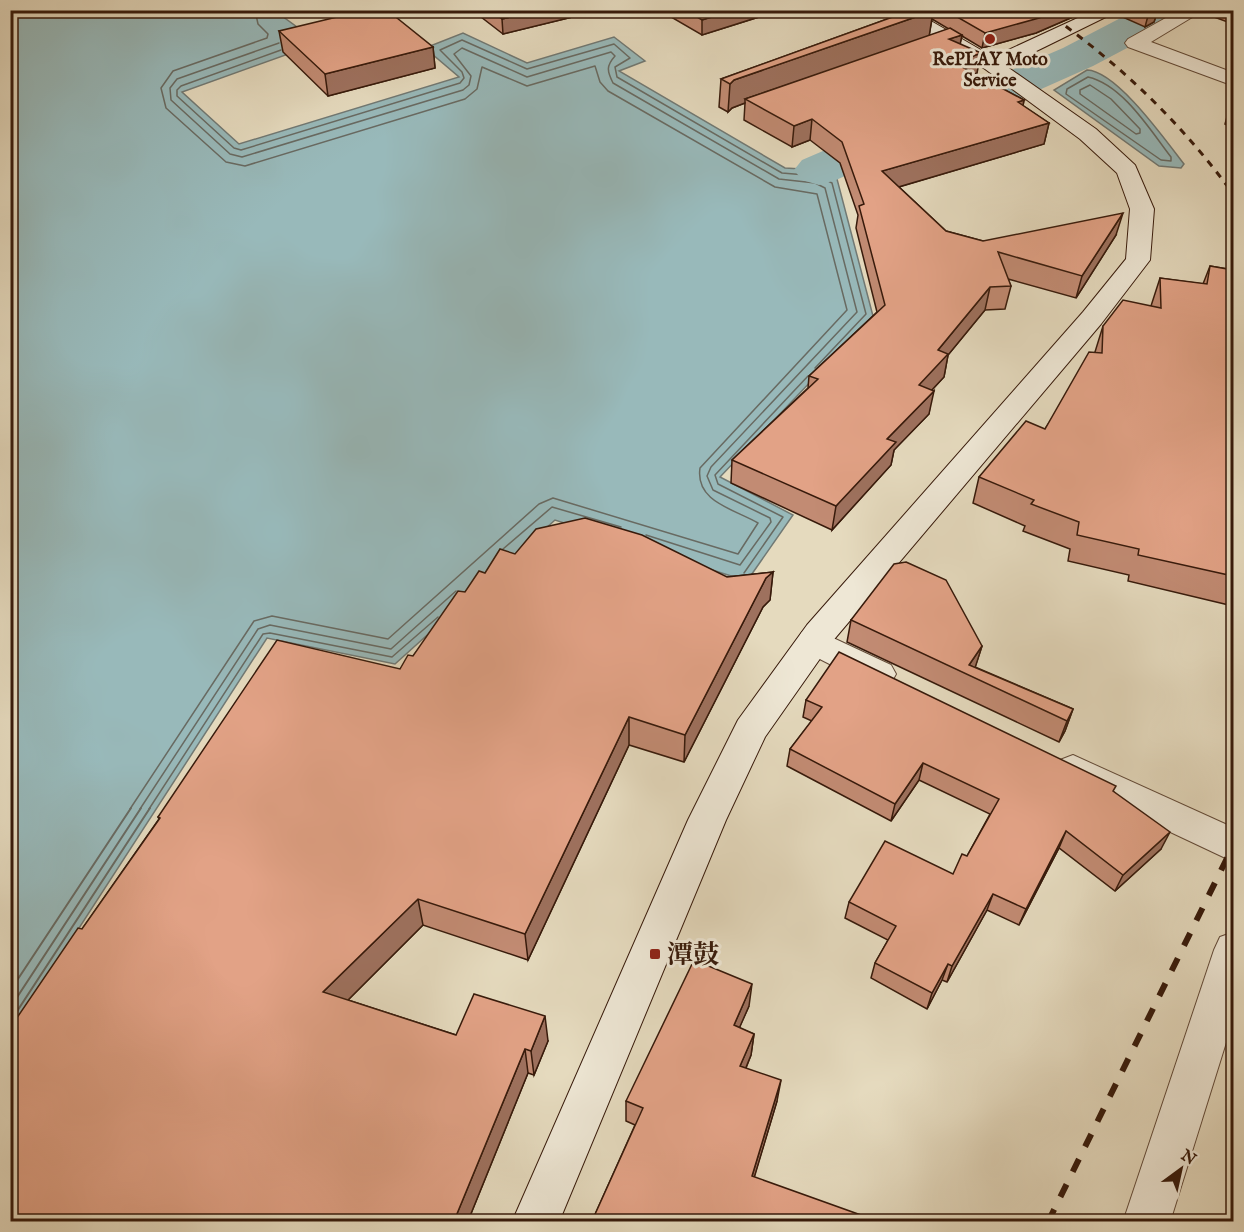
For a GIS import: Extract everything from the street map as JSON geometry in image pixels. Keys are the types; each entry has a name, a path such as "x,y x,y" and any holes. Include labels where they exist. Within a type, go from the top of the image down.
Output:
{"street":[{"path":"535,1221 706,820 751,730 813,641 1092,318 1138,260 1142,234 1142,209 1126,170 1088,134 992,65 898,10"},
{"path":"992,65 1111,10"},
{"path":"1195,10 1135,43 1233,80"},
{"path":"926,47 948,39"},
{"path":"813,641 907,688"},
{"path":"1042,754 1233,846"},
{"path":"1146,1221 1233,950"}],"water":[{"path":"11,11 275,11 319,43 182,92 239,144 459,77 425,48 463,33 527,63 614,37 645,61 619,71 785,168 819,170 837,179 873,316 720,477 793,515 747,581 555,520 395,664 267,638 11,1033"},
{"path":"1087,70 1099,73 1126,94 1184,164 1181,168 1159,166 1054,90"}],"building":[{"path":"366,10 387,10 433,47 325,74 279,31"},
{"path":"490,10 540,10 502,19"},
{"path":"685,10 734,10 702,20"},
{"path":"912,10 933,11 734,80 730,84 721,79"},
{"path":"945,10 1058,10 1039,18 985,33"},
{"path":"950,28 962,35 949,39 981,53 955,63 1024,100 1018,102 1049,123 882,171 946,231 983,241 1123,213 1082,276 998,252 1011,286 990,287 938,350 948,354 919,385 934,391 887,439 896,442 836,506 732,460 818,379 809,376 885,305 859,206 864,204 842,142 812,119 794,126 745,99"},
{"path":"1210,266 1233,270 1233,576 1138,555 1139,549 1077,535 1079,522 1031,504 1034,500 979,477 1026,421 1045,429 1089,352 1102,353 1103,326 1123,300 1161,308 1160,278 1207,284"},
{"path":"585,518 642,535 727,577 773,572 766,578 685,735 629,717 525,934 418,899 323,992 456,1035 474,994 545,1016 531,1051 525,1049 454,1221 10,1221 10,1028 78,928 82,929 160,818 158,817 277,640 400,669 408,655 413,656 458,591 465,592 479,571 485,573 500,549 515,554 536,529"},
{"path":"906,562 946,580 982,646 969,665 1073,709 1067,721 851,620 894,564"},
{"path":"839,652 1116,786 1113,791 1170,832 1123,875 1066,831 1026,909 993,894 952,966 948,964 932,993 875,963 896,926 849,902 885,841 953,874 962,854 967,856 999,799 923,763 895,804 790,749 822,707 806,700"},
{"path":"694,960 752,984 734,1025 754,1034 740,1066 781,1080 752,1176 872,1219 871,1221 592,1221 643,1108 626,1101"}],"waterway":[{"path":"819,170 1078,57 1168,10"}],"railway":[{"path":"1043,10 1097,50 1146,94 1192,142 1234,195"},
{"path":"1048,1222 1234,844"}],"place":[{"name":"RePLAY Moto Service","path":"990,39"},
{"name":"潭鼓","path":"655,954"}]}
